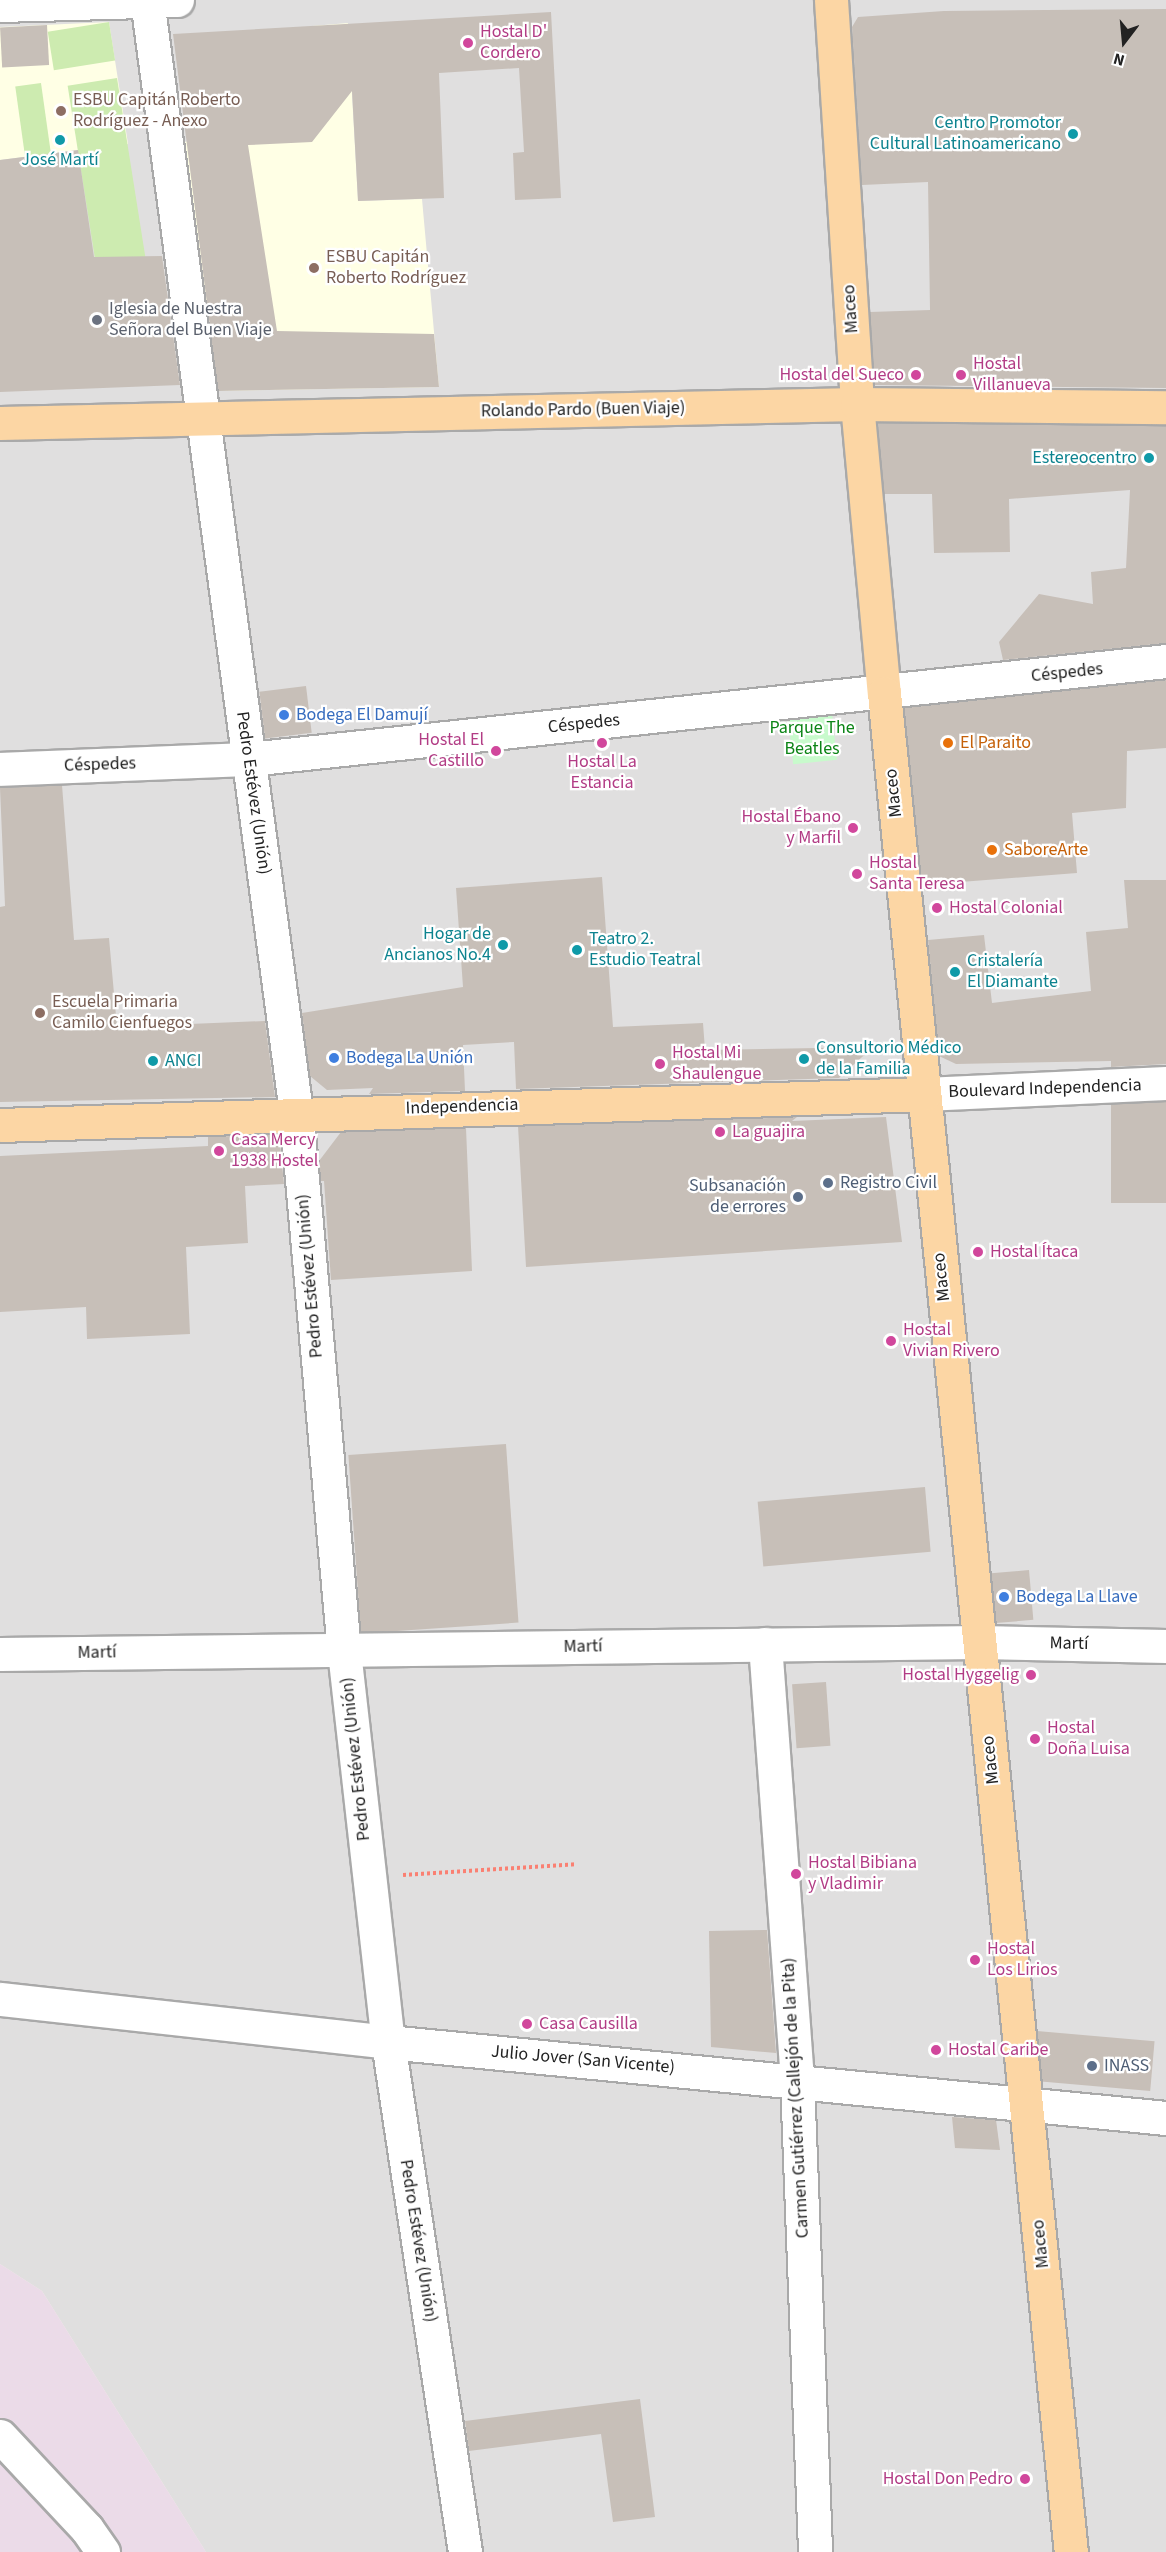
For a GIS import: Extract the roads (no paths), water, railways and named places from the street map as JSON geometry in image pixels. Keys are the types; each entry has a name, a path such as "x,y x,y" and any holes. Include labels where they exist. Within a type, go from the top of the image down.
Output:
{"main road":[{"name":"Maceo","path":"831,0 857,404 884,693 1071,2552"},
{"name":"Rolando Pardo (Buen Viaje)","path":"0,423 857,404 1166,407"},
{"name":"Independencia","path":"0,1125 296,1112 924,1094"}],"street":[{"path":"0,5 157,0"},
{"name":"Pedro Estévez (Unión)","path":"157,0 203,417 296,1112 344,1651 387,2042 465,2552"},
{"name":"Céspedes","path":"0,769 249,759 884,693 1166,661"},
{"name":"Boulevard Independencia","path":"924,1094 1166,1083"},
{"name":"Martí","path":"0,1654 978,1642 1166,1647"},
{"name":"Carmen Gutiérrez (Callejón de la Pita)","path":"765,1644 797,2080 815,2552"},
{"name":"Julio Jover (San Vicente)","path":"0,1999 387,2042 797,2080 1027,2106 1166,2118"},
{"path":"0,2436 87,2529 103,2552"}],"place":[{"name":"Hostal D' Cordero","path":"468,43"},
{"name":"ESBU Capitán Roberto Rodríguez - Anexo","path":"61,111"},
{"name":"Centro Promotor Cultural Latinoamericano","path":"1073,134"},
{"name":"José Martí","path":"60,140"},
{"name":"ESBU Capitán Roberto Rodríguez","path":"314,268"},
{"name":"Iglesia de Nuestra Señora del Buen Viaje","path":"97,320"},
{"name":"Hostal del Sueco","path":"916,375"},
{"name":"Hostal Villanueva","path":"961,375"},
{"name":"Estereocentro","path":"1149,458"},
{"name":"Bodega El Damují","path":"284,715"},
{"name":"Hostal La Estancia","path":"602,743"},
{"name":"El Paraito","path":"948,743"},
{"name":"Hostal El Castillo","path":"496,751"},
{"name":"Hostal Ébano y Marfil","path":"853,828"},
{"name":"SaboreArte","path":"992,850"},
{"name":"Hostal Santa Teresa","path":"857,874"},
{"name":"Hostal Colonial","path":"937,908"},
{"name":"Hogar de Ancianos No.4","path":"503,945"},
{"name":"Teatro 2. Estudio Teatral","path":"577,950"},
{"name":"Cristalería El Diamante","path":"955,972"},
{"name":"Escuela Primaria Camilo Cienfuegos","path":"40,1013"},
{"name":"Bodega La Unión","path":"334,1058"},
{"name":"Consultorio Médico de la Familia","path":"804,1059"},
{"name":"ANCI","path":"153,1061"},
{"name":"Hostal Mi Shaulengue","path":"660,1064"},
{"name":"La guajira","path":"720,1132"},
{"name":"Casa Mercy 1938 Hostel","path":"219,1151"},
{"name":"Registro Civil","path":"828,1183"},
{"name":"Subsanación de errores","path":"798,1197"},
{"name":"Hostal Ítaca","path":"978,1252"},
{"name":"Hostal Vivian Rivero","path":"891,1341"},
{"name":"Bodega La Llave","path":"1004,1597"},
{"name":"Hostal Hyggelig","path":"1031,1675"},
{"name":"Hostal Doña Luisa","path":"1035,1739"},
{"name":"Hostal Bibiana y Vladimir","path":"796,1874"},
{"name":"Hostal Los Lirios","path":"975,1960"},
{"name":"Casa Causilla","path":"527,2024"},
{"name":"Hostal Caribe","path":"936,2050"},
{"name":"INASS","path":"1092,2066"},
{"name":"Hostal Don Pedro","path":"1025,2479"}],"park label":[{"name":"Parque The Beatles","path":"812,739"}]}
